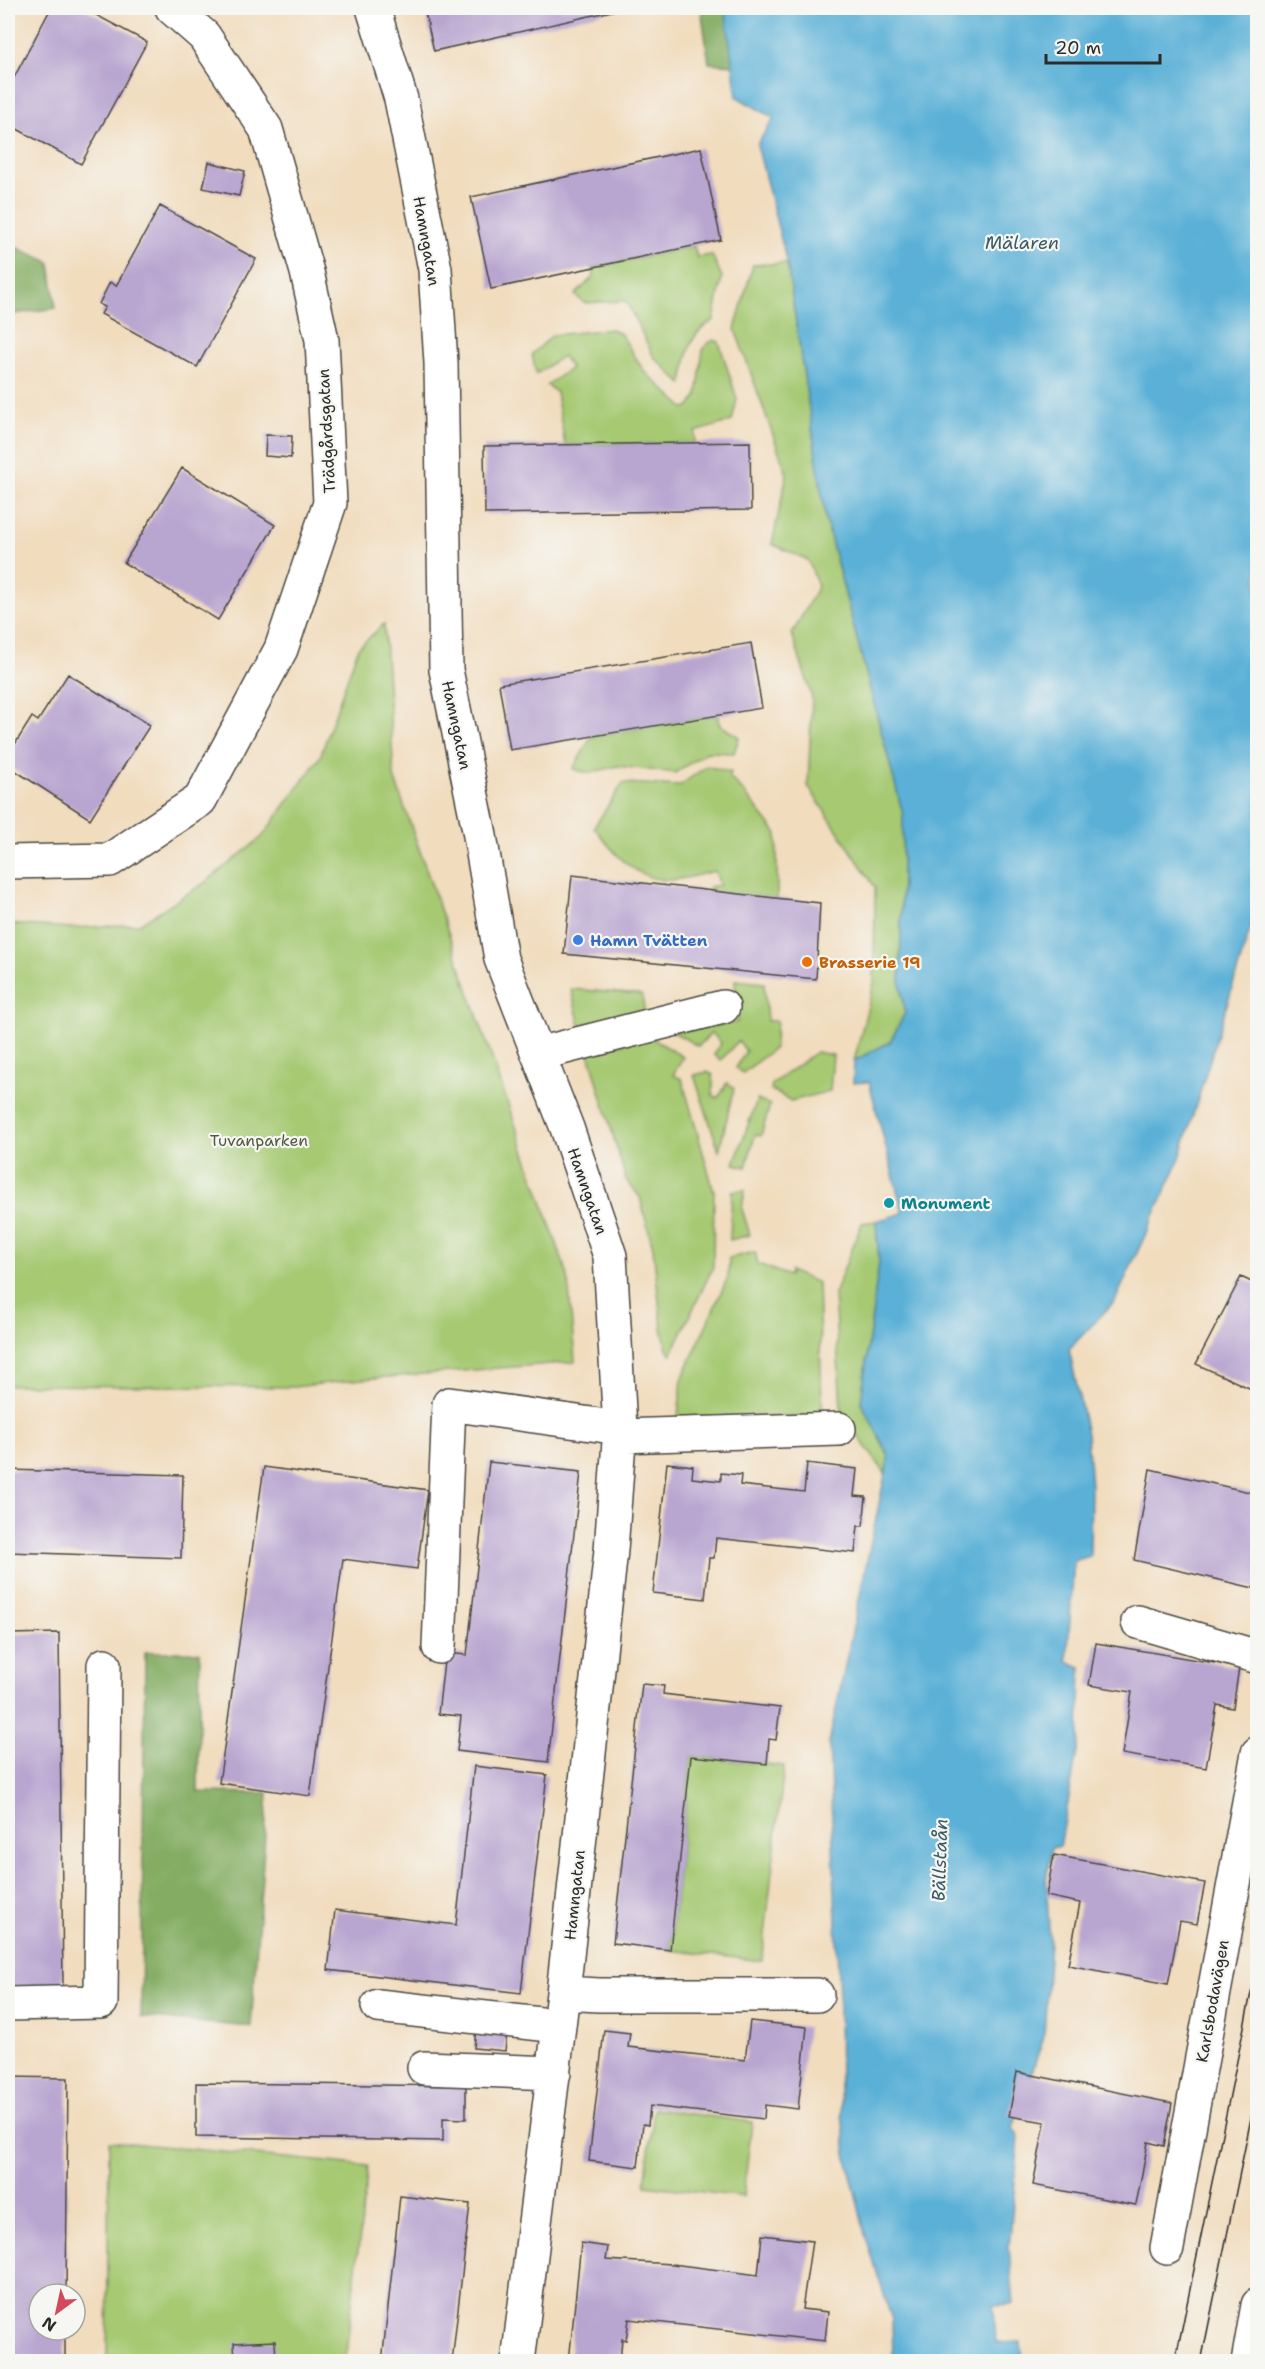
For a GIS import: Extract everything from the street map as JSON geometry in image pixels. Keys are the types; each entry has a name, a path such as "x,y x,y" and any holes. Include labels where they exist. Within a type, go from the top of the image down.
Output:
{"street":[{"name":"Trädgårdsgatan","path":"8,862 110,860 200,800 281,649 330,503 322,340 307,272 266,129 204,36 172,8"},
{"name":"Hamngatan","path":"373,8 401,99 435,269 441,363 446,670 479,830 501,959 567,1128 610,1256 620,1437 611,1550 554,2073 518,2361"},
{"path":"538,1054 723,1007"},
{"path":"439,1647 450,1404 620,1437 839,1429"},
{"path":"1138,1622 1257,1657"},
{"path":"8,2004 101,2002 104,1665"},
{"name":"Karlsbodavägen","path":"1167,2248 1257,1753"},
{"path":"563,1993 817,1995"},
{"path":"378,2006 559,2026"},
{"path":"424,2068 554,2073"},
{"path":"1248,2361 1257,2305"}],"green space":[{"path":"701,8 725,8 733,65 709,63"},
{"path":"8,244 50,262 56,308 8,315"},
{"path":"694,246 697,257 712,255 722,277 714,320 693,339 687,355 682,384 654,357 626,301 584,303 575,295 594,276 592,268"},
{"path":"787,263 826,521 903,814 900,980 905,1013 890,1042 854,1061 874,983 875,887 808,786 812,697 792,634 818,586 808,560 772,544 787,474 735,329 753,265"},
{"path":"612,329 621,334 644,371 684,408 690,407 697,396 703,350 714,340 719,342 737,399 732,421 695,432 695,443 565,445 556,392 547,385 571,368 563,356 536,374 532,354 553,335"},
{"name":"Tuvanparken","path":"384,624 394,777 568,1276 575,1362 363,1379 294,1387 8,1385 8,924 72,928 139,924 203,884 262,837 320,757 358,648"},
{"path":"718,715 719,724 739,737 734,753 707,752 675,773 618,766 589,773 573,769 592,736"},
{"path":"707,766 731,772 729,777 777,834 777,899 709,891 709,887 720,885 715,871 674,880 656,879 645,875 625,862 594,827 623,783 679,786"},
{"path":"735,980 764,983 767,1021 777,1021 774,1048 743,1073 736,1068 746,1051 738,1041 721,1060 714,1055 721,1043 712,1033 698,1046 673,1032 737,1022"},
{"path":"571,989 642,995 645,1016 580,1026"},
{"path":"649,1036 683,1057 673,1075 682,1079 714,1191 713,1267 671,1355 667,1349 662,1328 653,1248 640,1197 626,1180 589,1053"},
{"path":"816,1052 833,1055 830,1091 791,1101 771,1090 772,1084"},
{"path":"707,1072 713,1075 713,1096 718,1098 727,1083 734,1088 719,1151 694,1075"},
{"path":"757,1100 770,1105 761,1136 755,1135 746,1167 734,1164"},
{"path":"745,1190 742,1209 750,1235 730,1240 732,1191"},
{"path":"876,1221 879,1262 861,1402 889,1456 885,1473 845,1419 841,1407 834,1294 862,1223"},
{"path":"755,1252 758,1264 789,1276 790,1271 818,1283 822,1405 826,1417 678,1417 682,1379 728,1277 729,1258"},
{"path":"145,1652 200,1652 198,1792 268,1793 251,2027 141,2017"},
{"path":"691,1756 784,1766 762,1961 670,1950"},
{"path":"654,2109 752,2122 743,2197 645,2185"},
{"path":"109,2141 368,2166 345,2361 107,2362"}],"water":[{"name":"Mälaren","path":"725,8 1257,8 1257,907 1179,1161 1115,1301 1069,1349 1087,1434 1091,1486 1090,1556 1074,1561 1067,1661 1081,1667 1079,1741 1060,1847 1052,1847 1046,1880 1050,1942 1044,2036 1013,2128 1019,2138 1009,2248 1014,2304 994,2305 996,2343 1021,2342 1023,2361 893,2361 892,2320 866,2238 846,2154 840,2092 839,1999 829,1742 889,1456 861,1402 879,1262 876,1221 903,1213 869,1082 853,1083 854,1061 890,1042 905,1013 900,980 903,814 826,521 787,263 757,145 774,118 737,97"}],"building":[{"path":"51,8 83,8 147,42 81,164 8,124 8,89"},
{"path":"424,8 625,8 434,51"},
{"path":"701,148 721,240 491,289 471,197"},
{"path":"209,162 245,171 239,196 203,188"},
{"path":"160,206 256,259 197,367 101,314 105,307 99,304 110,282 116,286"},
{"path":"266,435 292,436 291,458 265,456"},
{"path":"750,442 751,510 485,514 484,446"},
{"path":"182,468 275,525 218,620 124,563"},
{"path":"751,643 762,708 510,750 499,684"},
{"path":"68,674 150,725 90,819 8,766 8,755 32,717 38,721"},
{"path":"572,875 820,903 816,979 564,954"},
{"path":"1241,1277 1258,1285 1258,1392 1196,1364"},
{"path":"489,1462 581,1472 548,1762 457,1751 461,1716 438,1714 445,1653 467,1655"},
{"path":"667,1463 693,1466 692,1478 721,1481 721,1473 741,1475 740,1485 804,1492 807,1463 857,1469 854,1496 866,1497 863,1526 858,1526 855,1553 716,1538 714,1558 709,1558 705,1599 653,1593"},
{"path":"264,1467 428,1490 417,1569 343,1559 310,1796 219,1783"},
{"path":"1150,1469 1258,1494 1258,1589 1134,1560"},
{"path":"8,1470 183,1475 181,1558 8,1552"},
{"path":"59,1633 63,1987 8,1988 8,1634"},
{"path":"1096,1643 1239,1667 1233,1708 1217,1705 1206,1768 1122,1754 1132,1692 1089,1685"},
{"path":"642,1684 664,1686 663,1694 780,1708 776,1740 769,1739 767,1764 691,1756 670,1950 613,1943"},
{"path":"474,1766 547,1775 521,1993 328,1970 335,1910 456,1925"},
{"path":"1054,1855 1205,1883 1197,1924 1180,1921 1168,1984 1068,1965 1080,1903 1046,1896"},
{"path":"477,2020 508,2023 505,2051 474,2048"},
{"path":"750,2021 807,2027 798,2109 765,2105 764,2119 650,2106 648,2125 643,2124 638,2167 589,2161 604,2030 630,2033 628,2047 745,2060"},
{"path":"1017,2072 1172,2103 1164,2146 1148,2142 1136,2205 1033,2185 1045,2122 1009,2116"},
{"path":"8,2077 68,2078 66,2282 27,2282 27,2342 65,2342 65,2362 8,2362"},
{"path":"196,2083 466,2086 466,2119 443,2118 443,2141 196,2137"},
{"path":"400,2196 470,2204 452,2362 382,2362"},
{"path":"762,2235 812,2241 802,2309 828,2312 825,2341 629,2319 626,2340 622,2339 620,2362 569,2362 581,2243 608,2247 606,2260 672,2264 758,2275"},
{"path":"275,2341 276,2362 235,2362 234,2343"}],"tram line":[{"path":"1175,2362 1258,1959"},
{"path":"1201,2362 1258,2084"}],"place":[{"name":"Hamn Tvätten","path":"578,940"},
{"name":"Brasserie 19","path":"807,962"},
{"name":"Monument","path":"889,1203"}],"water label":[{"name":"Bällstaån","path":"940,1860"}]}
